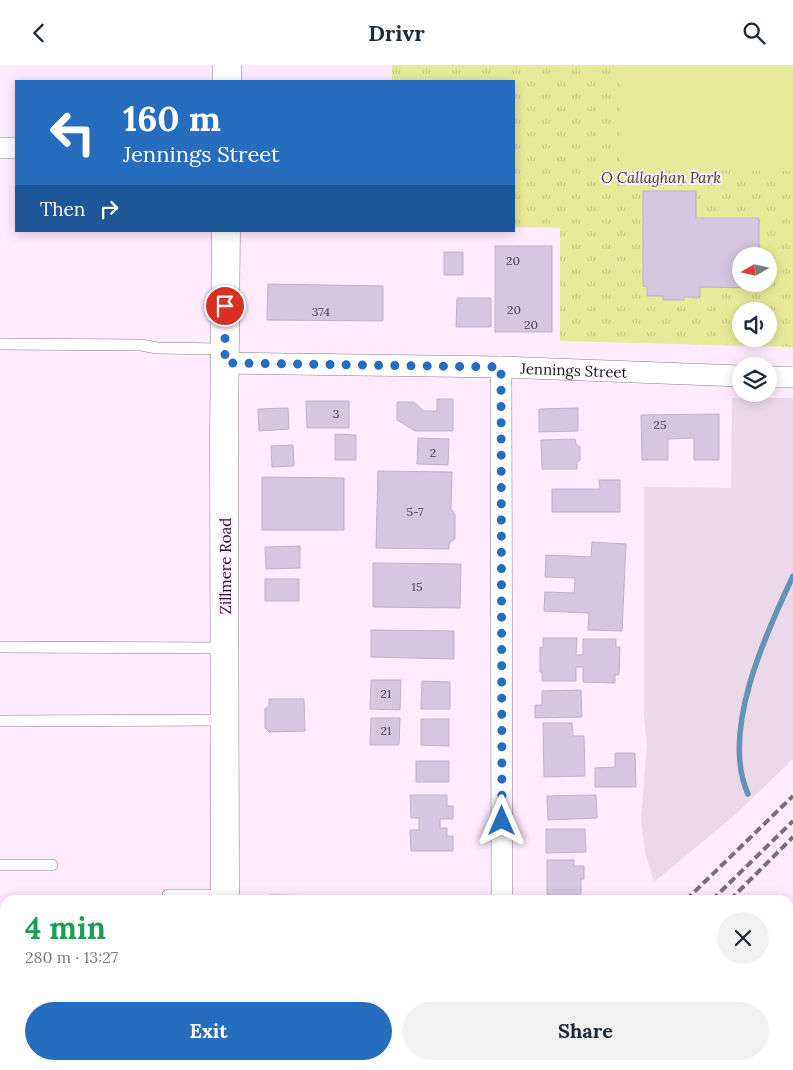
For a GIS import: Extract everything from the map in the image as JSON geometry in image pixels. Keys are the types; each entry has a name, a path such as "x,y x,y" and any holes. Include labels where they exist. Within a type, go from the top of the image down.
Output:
{"main road":[{"path":"227,65 227,80"},
{"name":"Zillmere Road","path":"225,895 226,232"}],"street":[{"path":"0,149 15,149"},
{"name":"Jennings Street","path":"225,356 732,376"},
{"path":"501,367 502,895"},
{"path":"777,377 793,377"}],"lane":[{"path":"0,344 141,345 157,349 225,356"},
{"path":"0,647 225,648"},
{"path":"0,721 225,719"},
{"path":"0,865 52,865"}],"shaded area":[{"path":"732,398 732,402 777,402 777,398 793,398 793,759 736,814 654,882 645,852 641,820 647,745 644,716 644,487 731,488"}],"green space":[{"name":"O Callaghan Park","path":"392,65 793,65 793,347 777,347 777,302 732,302 732,345 560,341 560,228 515,227 515,80 392,80"},
{"path":"621,65 793,65 793,171 620,169"}],"building":[{"path":"643,191 696,191 696,218 759,218 759,247 732,247 732,288 700,287 700,297 684,297 684,300 663,300 663,296 647,296 647,286 643,286"},
{"path":"495,246 552,246 552,332 495,332"},
{"path":"444,252 463,252 463,275 444,275"},
{"path":"268,284 383,286 383,321 267,320"},
{"path":"457,298 491,298 491,327 456,327"},
{"path":"437,399 453,399 453,431 415,431 397,420 397,402 414,402 424,411 437,411"},
{"path":"306,401 349,401 349,428 307,428"},
{"path":"288,408 289,429 259,431 258,409"},
{"path":"578,408 578,431 539,432 539,409"},
{"path":"719,414 719,460 694,460 694,438 668,439 668,460 642,460 641,415"},
{"path":"335,434 356,435 356,460 335,460"},
{"path":"418,438 449,439 448,465 417,464"},
{"path":"575,439 576,444 580,447 580,460 577,463 577,469 542,469 541,440"},
{"path":"293,445 294,466 272,467 271,446"},
{"path":"378,471 452,472 451,509 455,514 455,539 449,543 449,549 376,548"},
{"path":"262,477 344,478 344,530 262,530"},
{"path":"599,480 620,480 620,512 552,512 552,489 600,489"},
{"path":"592,542 626,544 622,631 588,630 589,613 544,611 545,592 574,593 575,578 545,577 546,555 591,557"},
{"path":"300,546 300,568 266,569 265,547"},
{"path":"373,563 461,564 460,608 373,607"},
{"path":"265,579 299,579 299,601 265,601"},
{"path":"371,630 454,631 454,659 371,657"},
{"path":"543,638 577,638 576,655 583,655 583,639 616,639 616,647 620,647 619,675 615,675 615,683 583,682 583,667 576,667 576,681 542,681 540,647 543,648"},
{"path":"371,680 401,680 400,710 370,709"},
{"path":"422,681 450,682 450,709 421,709"},
{"path":"581,690 582,717 535,718 535,705 542,705 542,691"},
{"path":"269,699 304,699 305,731 269,732 265,728 265,709 269,706"},
{"path":"371,718 400,718 399,745 370,745"},
{"path":"421,719 449,719 449,746 421,745"},
{"path":"543,723 572,723 573,736 584,736 585,776 544,777"},
{"path":"615,753 635,753 636,787 595,787 595,768 615,767"},
{"path":"416,761 449,761 449,782 416,782"},
{"path":"410,795 447,795 447,806 453,806 453,819 440,819 440,828 447,828 447,836 453,836 453,851 411,851 410,830 419,830 419,818 411,818"},
{"path":"596,795 597,818 548,820 547,796"},
{"path":"546,829 585,829 586,852 546,853"},
{"path":"547,860 574,860 574,866 584,866 584,879 581,879 581,895 547,895"}],"waterway":[{"path":"748,794 741,769 739,742 743,713 750,683 760,654 793,576"}],"railway":[{"path":"691,895 793,796"},
{"path":"717,895 793,821"},
{"path":"735,895 793,837"}],"route":[{"path":"225,306 225,363 501,367 502,821"}]}
